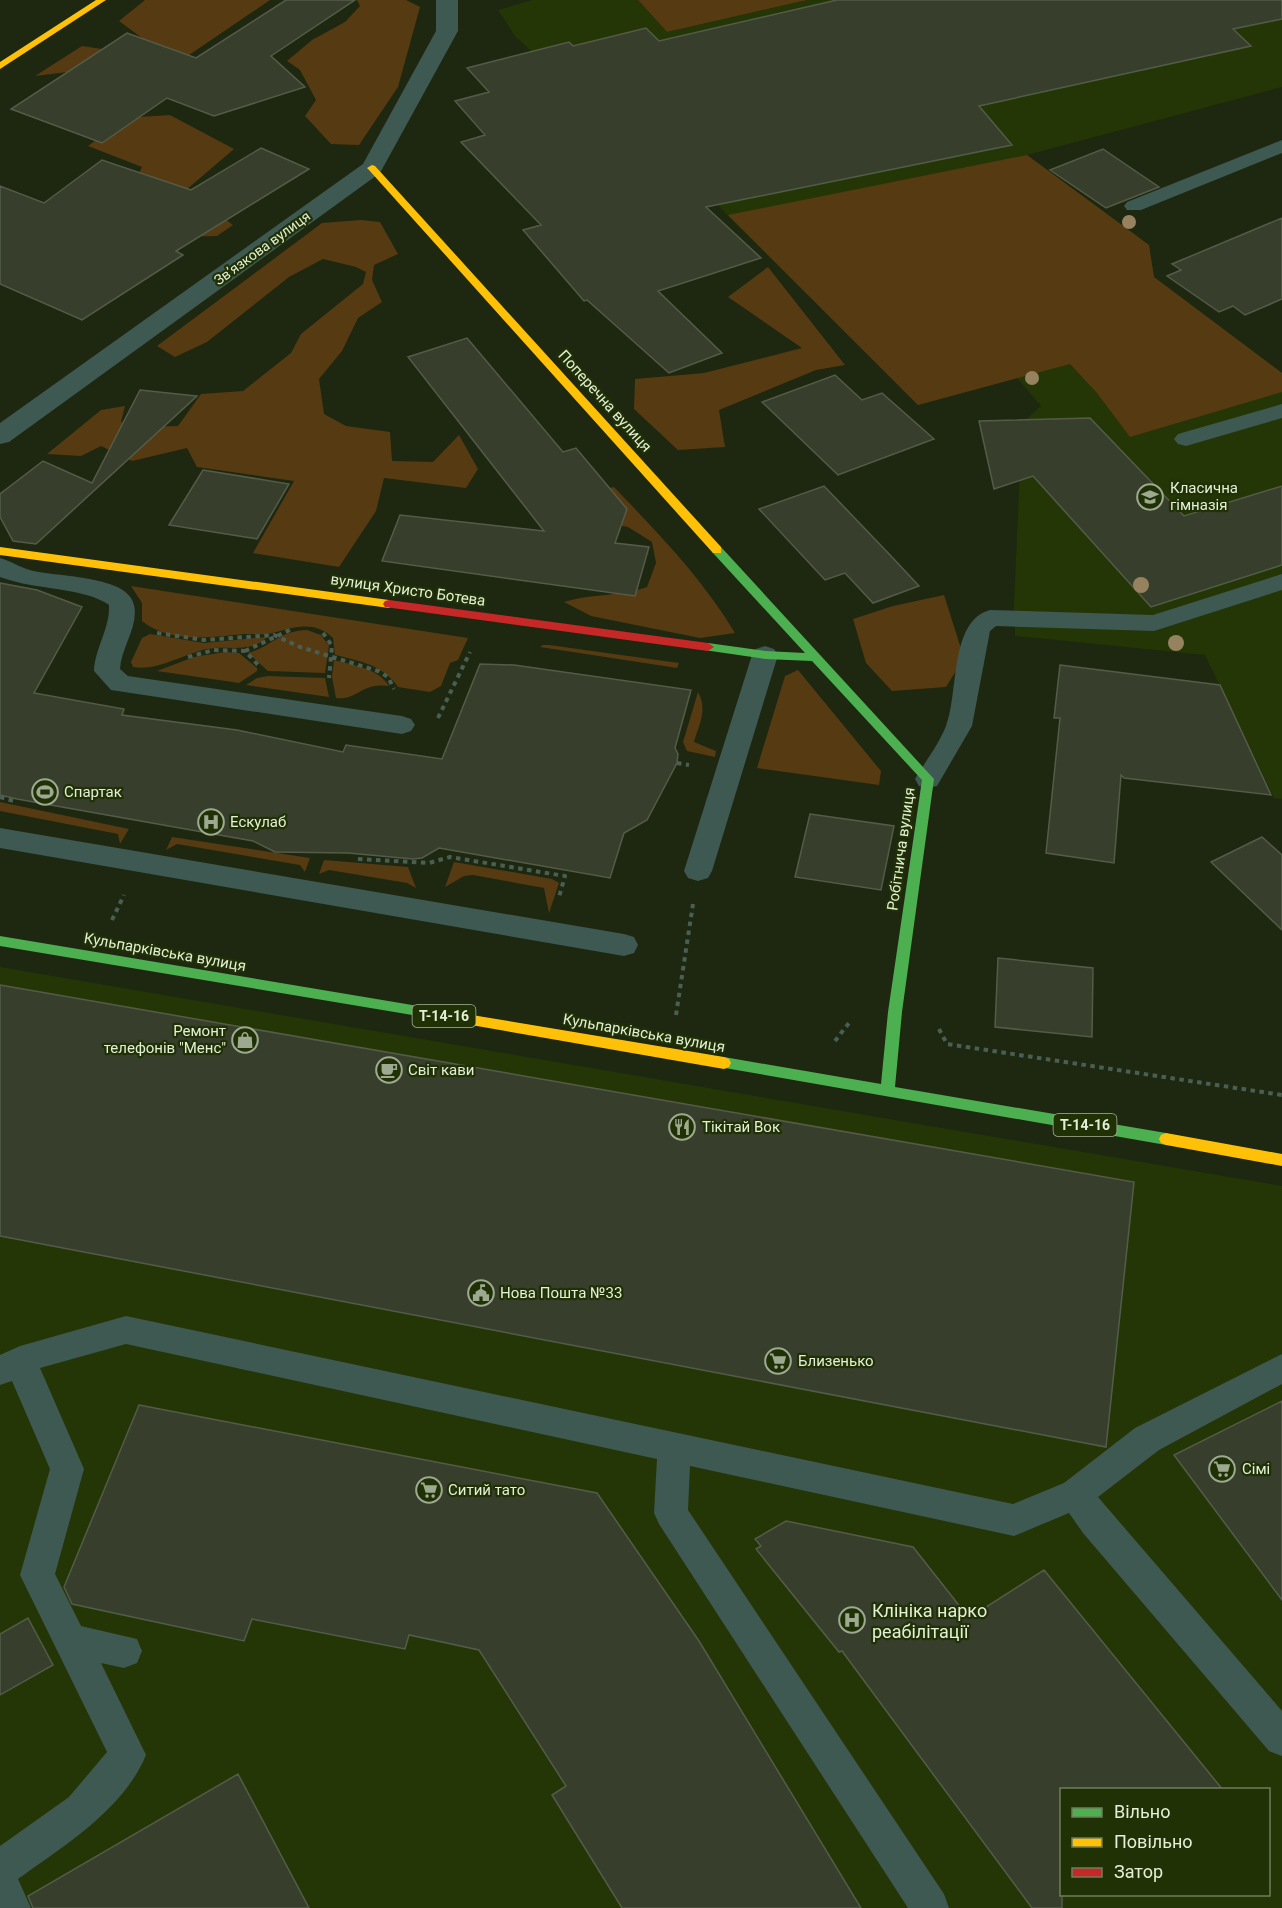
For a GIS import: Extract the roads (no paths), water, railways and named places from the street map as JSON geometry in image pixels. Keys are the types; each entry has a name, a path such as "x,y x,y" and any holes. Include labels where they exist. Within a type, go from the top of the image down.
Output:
{"street":[{"path":"0,66 102,0"},
{"name":"Звʼязкова вулиця","path":"0,436 372,168 447,31 447,0"},
{"name":"Поперечна вулиця","path":"372,168 813,657"},
{"name":"вулиця Христо Ботева","path":"0,551 765,655 813,657"},
{"name":"Робітнича вулиця","path":"813,657 928,779 895,1012 888,1090"},
{"name":"Кульпарківська вулиця","path":"0,941 888,1090 1282,1160"}],"lane":[{"path":"1134,206 1282,146"},
{"path":"1186,439 1282,411"},
{"path":"0,566 11,574 29,579 106,592 121,602 124,619 107,657 107,670 120,684 402,725"},
{"path":"928,779 959,726 978,628 990,618 1154,623 1282,582"},
{"path":"698,871 765,655"},
{"path":"0,838 140,864 624,945"},
{"path":"0,1869 82,1810 128,1755 37,1575 67,1469 10,1366 126,1330 1014,1520 1076,1494 1147,1439 1282,1368"},
{"path":"674,1449 671,1513 930,1908"},
{"path":"1076,1494 1095,1522 1282,1738"},
{"path":"68,1640 124,1651"},
{"path":"0,1882 12,1908"}],"place":[{"name":"Класична гімназія","path":"1150,497"},
{"name":"Спартак","path":"45,792"},
{"name":"Ескулаб","path":"211,822"},
{"name":"Ремонт телефонів \"Менс\"","path":"245,1040"},
{"name":"Світ кави","path":"389,1070"},
{"name":"Тікітай Вок","path":"682,1127"},
{"name":"Нова Пошта №33","path":"481,1293"},
{"name":"Близенько","path":"778,1361"},
{"name":"Сімі","path":"1222,1469"},
{"name":"Ситий тато","path":"429,1490"},
{"name":"Клініка нарко реабілітації","path":"852,1620"}]}
